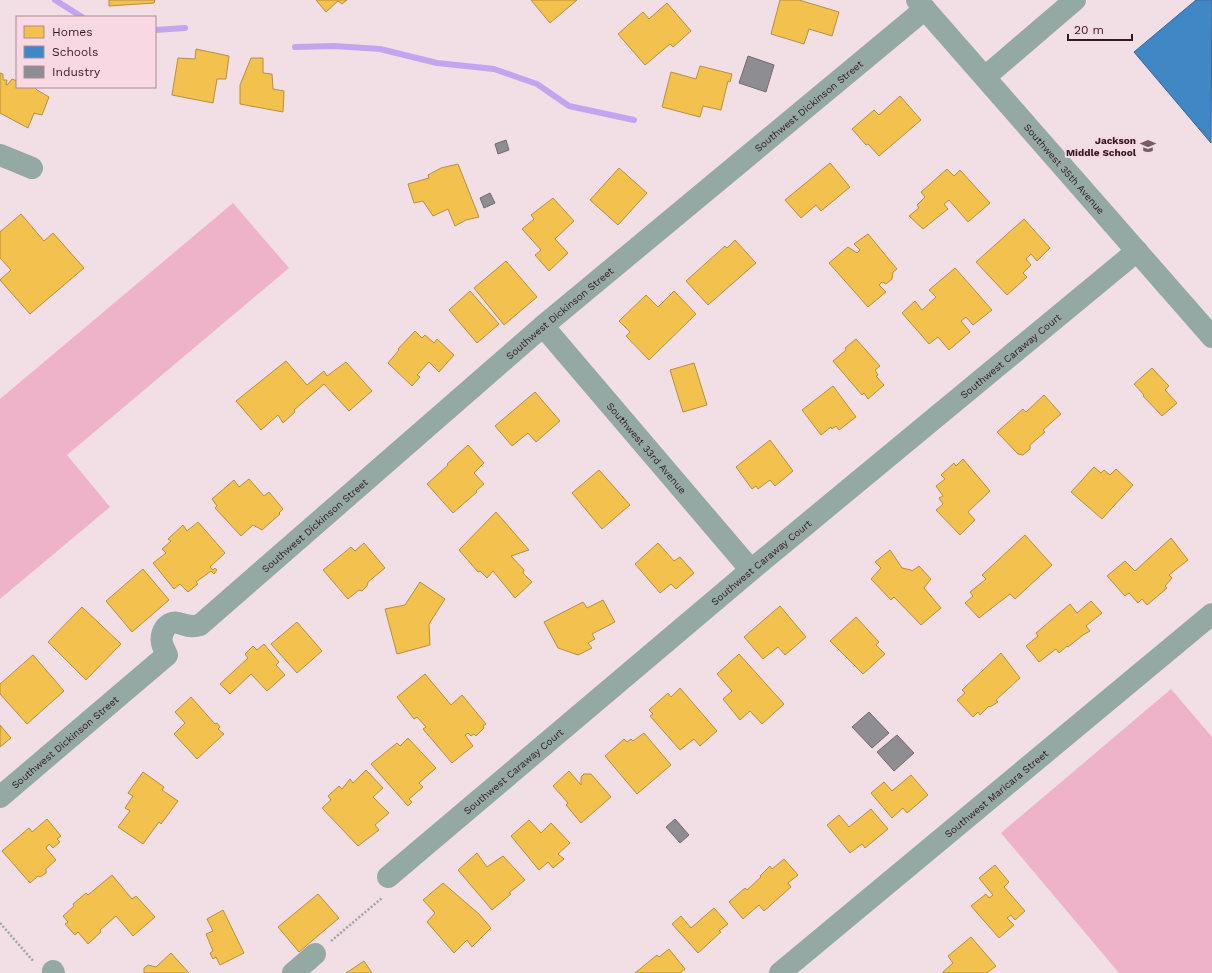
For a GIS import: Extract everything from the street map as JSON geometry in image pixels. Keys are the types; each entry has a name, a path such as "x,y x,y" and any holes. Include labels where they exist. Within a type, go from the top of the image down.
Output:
{"street":[{"path":"985,77 1075,0"},
{"name":"Southwest 35th Avenue","path":"921,4 1212,337"},
{"name":"Southwest Dickinson Street","path":"0,797 167,655 162,642 162,632 168,624 177,622 193,627 200,625 543,326 921,4"},
{"path":"0,155 32,168"},
{"name":"Southwest Caraway Court","path":"388,877 751,570 1137,251"},
{"name":"Southwest 33rd Avenue","path":"543,326 751,570"},
{"name":"Southwest Maricara Street","path":"780,973 1212,614"},
{"path":"293,973 315,954"}],"path":[{"path":"315,954 389,892 388,877"},
{"path":"0,923 35,963 54,972"}],"shaded area":[{"path":"233,203 289,268 67,455 110,507 0,599 0,399"},
{"path":"1171,689 1212,737 1212,973 1119,973 1001,833"}],"building: Homes":[{"path":"109,0 155,0 154,3 109,6"},
{"path":"316,0 347,0 342,4 338,1 326,12"},
{"path":"531,0 577,0 550,23"},
{"path":"780,0 799,0 839,12 832,36 809,29 804,44 771,34"},
{"path":"667,3 691,31 673,47 670,44 645,65 618,34 643,12 649,19"},
{"path":"196,49 229,56 226,79 217,79 213,103 172,95 178,58 195,59"},
{"path":"251,58 263,58 263,73 272,74 273,89 284,91 283,112 240,104 240,85"},
{"path":"700,66 732,74 730,82 728,81 721,110 703,106 700,117 662,107 671,72 696,79"},
{"path":"0,73 3,74 3,80 7,80 6,85 12,79 16,81 16,88 35,88 49,97 42,115 34,113 28,128 0,113"},
{"path":"900,96 921,120 879,156 868,144 866,145 852,129 874,110 879,115"},
{"path":"830,163 850,187 821,211 816,205 801,218 785,200"},
{"path":"458,164 479,217 466,220 455,226 448,209 433,216 423,201 414,203 408,184 429,178 428,175 441,168"},
{"path":"619,168 647,193 618,225 590,200"},
{"path":"947,169 954,176 960,170 990,203 968,222 949,200 944,204 948,209 923,229 909,216 919,208 917,205 925,197 921,192"},
{"path":"553,198 574,221 555,239 568,253 549,271 535,255 541,250 522,229 534,219 531,215"},
{"path":"21,214 44,241 53,233 84,268 30,314 0,280 11,270 0,258 0,232"},
{"path":"1024,219 1050,248 1037,261 1031,254 1026,259 1031,265 1023,273 1027,277 1007,295 976,262"},
{"path":"868,234 897,269 893,272 892,279 886,284 882,282 879,285 886,292 868,307 829,263 848,247 857,253 860,250 854,244"},
{"path":"735,240 756,263 708,305 686,281 725,246 727,248"},
{"path":"506,261 537,297 504,325 474,288"},
{"path":"955,268 992,310 973,325 966,317 961,321 970,332 949,350 938,337 929,344 902,313 915,301 922,310 936,297 929,290"},
{"path":"470,291 499,324 477,343 449,310"},
{"path":"674,291 696,314 649,360 626,336 630,332 619,321 646,295 658,307"},
{"path":"415,331 422,338 425,335 434,343 437,339 454,355 439,372 429,362 417,375 420,377 412,386 388,363 399,350 398,349"},
{"path":"856,339 880,366 875,370 878,375 876,376 884,385 868,399 864,393 862,395 833,361"},
{"path":"286,361 307,385 324,371 327,376 346,362 372,391 349,411 324,384 294,410 295,412 283,423 278,415 261,430 236,401"},
{"path":"694,363 707,405 683,412 670,370"},
{"path":"1152,368 1169,386 1165,390 1177,403 1162,416 1134,384"},
{"path":"833,386 856,417 839,430 836,426 832,429 831,427 821,435 802,410"},
{"path":"535,392 560,421 536,442 528,433 512,446 495,426"},
{"path":"1044,395 1061,414 1043,430 1045,432 1030,445 1030,449 1023,455 1018,454 997,432 1023,409 1026,412"},
{"path":"770,440 793,471 775,486 770,480 758,489 756,486 752,489 736,467"},
{"path":"468,445 484,463 474,473 484,484 453,513 427,484"},
{"path":"963,459 990,491 968,512 975,520 960,535 936,510 943,504 939,498 943,496 936,486 945,479 941,475 954,463 956,466"},
{"path":"1094,467 1101,473 1104,470 1110,475 1116,469 1133,485 1102,519 1071,492"},
{"path":"599,470 630,505 602,529 572,493"},
{"path":"249,479 264,496 269,492 283,509 279,513 280,514 262,530 253,525 241,536 215,508 217,506 212,499 234,480 239,487"},
{"path":"496,512 529,550 511,556 524,570 523,573 532,582 515,598 493,571 487,578 480,571 478,572 459,550"},
{"path":"198,522 225,553 210,567 213,570 215,568 217,570 214,574 211,571 196,582 198,584 188,592 180,584 174,589 153,563 166,553 162,549 171,541 168,539 183,525 187,531"},
{"path":"1025,535 1052,565 1015,599 1010,594 979,618 965,603 973,596 970,592 986,579 982,575"},
{"path":"1171,538 1188,560 1169,575 1172,578 1165,586 1167,588 1147,605 1142,599 1138,603 1129,593 1125,596 1107,576 1125,561 1135,571"},
{"path":"364,543 385,568 368,582 367,586 362,591 359,590 348,599 323,570 351,547 355,551"},
{"path":"658,543 674,561 680,557 694,573 676,589 671,584 660,593 635,564"},
{"path":"890,550 902,568 912,571 919,566 931,579 924,588 941,608 921,625 894,597 891,600 871,579 881,568 875,562"},
{"path":"143,569 169,600 132,632 106,601"},
{"path":"420,582 445,599 429,624 430,645 397,654 385,609 405,605"},
{"path":"603,600 615,622 592,634 595,639 588,643 592,648 578,655 558,648 544,622 583,602 587,608"},
{"path":"1091,601 1102,613 1086,626 1090,631 1059,653 1056,649 1039,662 1026,646 1038,636 1036,633 1070,604 1077,613"},
{"path":"780,606 806,637 785,655 778,647 763,659 744,637"},
{"path":"82,607 121,644 86,680 48,642"},
{"path":"856,617 879,642 876,645 885,654 863,674 830,641"},
{"path":"297,622 322,651 297,673 271,644"},
{"path":"264,644 279,662 276,665 285,675 267,691 251,674 230,694 220,684 248,658 245,654 253,646 257,650"},
{"path":"1001,653 1020,678 996,700 998,702 990,707 989,706 980,715 978,712 973,717 957,700 965,693 962,690"},
{"path":"739,654 784,704 762,724 750,711 740,720 723,699 732,691 717,674"},
{"path":"33,655 64,691 27,724 0,694 0,684"},
{"path":"425,674 451,705 462,695 486,724 476,736 474,734 471,736 468,733 465,735 473,746 452,763 423,729 426,727 417,717 414,719 397,697"},
{"path":"680,688 717,731 700,746 694,739 680,750 650,716 653,714 649,710 668,693 671,697"},
{"path":"191,697 215,724 217,723 220,727 218,729 224,734 197,759 174,734 185,723 175,712"},
{"path":"0,725 11,738 0,747"},
{"path":"644,733 671,765 637,794 605,756 624,739 627,742 631,739 633,741"},
{"path":"408,738 436,768 419,783 423,787 409,799 412,802 408,806 371,764 397,743 400,746"},
{"path":"366,770 383,788 373,797 389,813 375,825 379,830 358,846 322,808 331,800 328,796 339,786 342,789 350,779 353,783"},
{"path":"569,771 581,785 581,777 584,774 591,774 611,797 581,823 566,805 568,803 553,786"},
{"path":"143,772 164,787 162,790 178,801 161,824 159,822 143,844 118,827 130,811 125,808 133,796 128,793"},
{"path":"911,775 928,795 907,813 903,808 892,818 871,793 884,782 892,791"},
{"path":"871,809 888,829 865,848 862,844 850,853 827,825 839,815 849,827"},
{"path":"47,819 61,836 57,839 60,842 53,848 49,844 46,848 56,860 46,869 46,873 40,877 38,876 30,883 2,851 29,828 32,832"},
{"path":"529,820 541,833 551,823 570,843 558,854 564,859 553,868 548,862 539,870 511,836"},
{"path":"477,853 487,867 503,856 525,880 492,910 458,870"},
{"path":"784,859 798,875 788,883 791,887 764,911 759,905 743,919 729,902 745,888 747,890 770,866 772,869"},
{"path":"995,865 1009,882 1004,887 1025,911 1015,920 1011,915 1007,918 1014,925 999,938 971,906 986,894 989,898 993,895 979,878"},
{"path":"112,875 132,899 136,896 155,917 133,936 116,916 100,930 101,932 88,944 78,932 75,935 65,924 68,922 63,916 74,906 73,904 86,893 88,895"},
{"path":"443,883 479,914 491,928 472,947 467,940 454,953 427,922 435,913 423,900"},
{"path":"318,894 339,918 299,952 278,927"},
{"path":"714,908 728,924 719,931 721,932 698,953 672,924 681,916 691,928"},
{"path":"223,910 244,953 220,965 216,957 213,959 210,953 213,951 206,934 213,931 207,919"},
{"path":"971,937 996,966 987,973 942,973 953,963 948,956"},
{"path":"669,949 685,969 680,973 635,973 657,955 659,957"},
{"path":"171,953 189,973 144,973 144,968 148,965 156,967"},
{"path":"364,961 372,973 346,973"}],"building: Schools":[{"path":"1196,0 1212,0 1211,143 1134,52"}],"building: Industry":[{"path":"748,56 774,65 766,92 739,83"},
{"path":"506,140 509,150 498,154 495,144"},
{"path":"490,193 495,203 484,208 480,198"},
{"path":"869,712 889,733 872,748 852,727"},
{"path":"897,735 914,753 894,771 877,752"},
{"path":"675,819 689,835 680,843 666,827"}],"waterway":[{"path":"55,0 80,16"},
{"path":"156,30 185,28"},
{"path":"295,47 334,46 380,49 437,63 494,69 537,84 569,106 634,120"}],"place":[{"name":"Jackson Middle School","path":"1148,146"}]}
